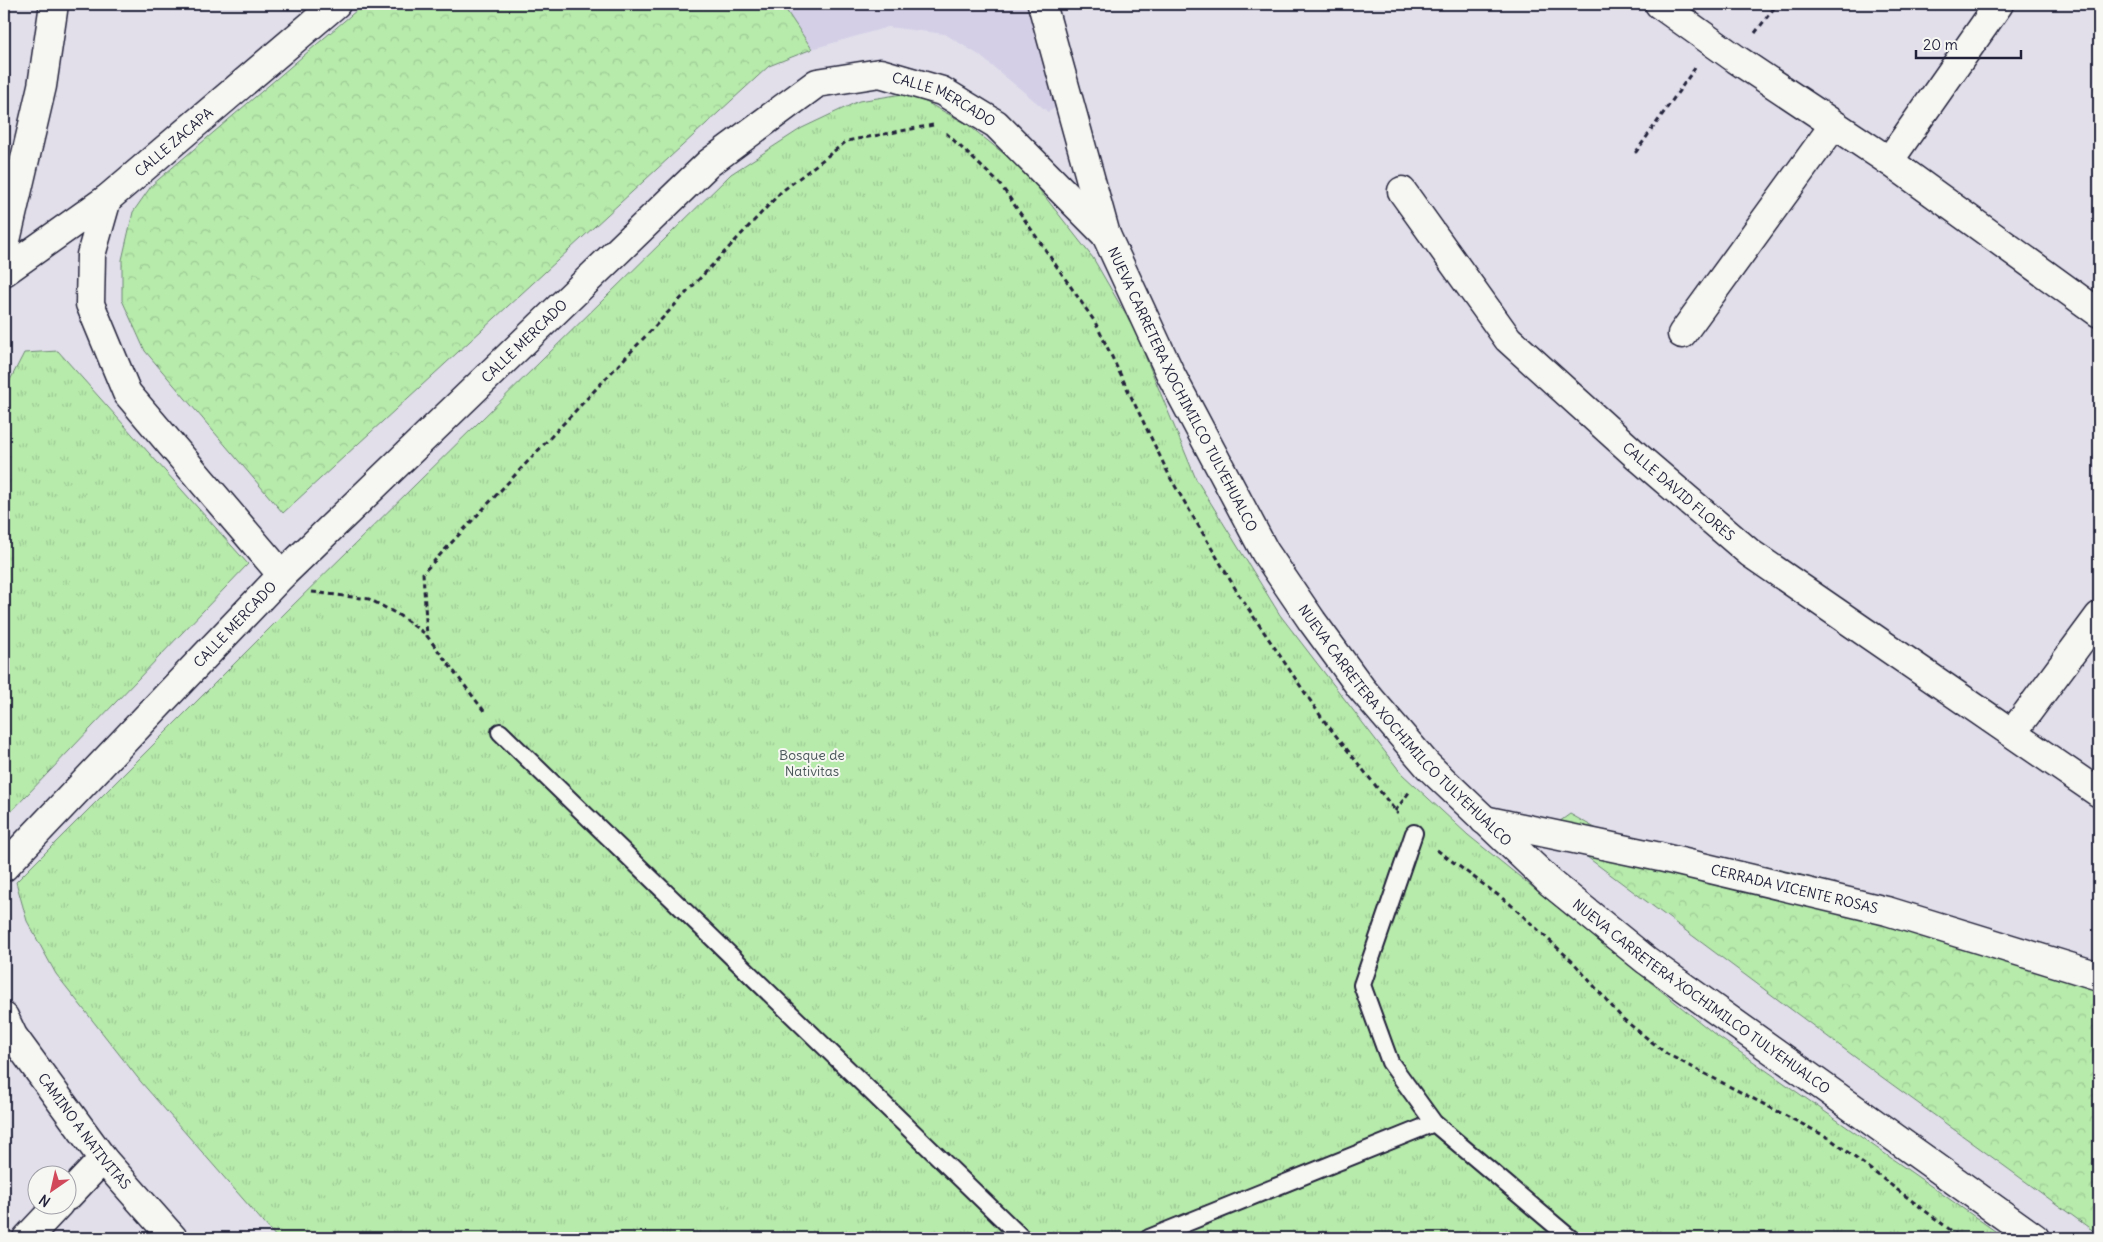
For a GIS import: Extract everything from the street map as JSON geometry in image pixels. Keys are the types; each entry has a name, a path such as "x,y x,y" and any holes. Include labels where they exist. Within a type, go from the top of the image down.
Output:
{"street":[{"path":"4,249 42,86 54,4"},
{"name":"CALLE ZACAPA","path":"4,272 107,199 336,4"},
{"name":"NUEVA CARRETERA XOCHIMILCO TULYEHUALCO","path":"1042,4 1106,235 1171,375 1265,552 1361,688 1428,766 1551,883 1646,960 2035,1238"},
{"path":"1659,4 1888,161 2099,313"},
{"path":"1888,161 2000,4"},
{"name":"CALLE MERCADO","path":"4,867 282,575 708,163 816,83 880,72 942,91 996,124 1106,235"},
{"path":"1682,334 1834,125"},
{"name":"CALLE DAVID FLORES","path":"1402,191 1508,339 1637,456 1750,554 2013,732 2099,793"},
{"path":"107,199 91,255 90,304 127,394 282,575"},
{"path":"2013,732 2099,616"},
{"name":"CERRADA VICENTE ROSAS","path":"1484,820 1660,857 1886,911 2099,976"},
{"name":"CAMINO A NATIVITAS","path":"7,1030 103,1159 173,1238"},
{"path":"78,1185 103,1159"},
{"path":"27,1238 50,1214"}],"lane":[{"path":"500,732 1022,1238"},
{"path":"1414,834 1362,985 1390,1062 1434,1123 1570,1238"},
{"path":"1149,1238 1434,1123"}],"path":[{"path":"1636,150 1636,152 1712,42"},
{"path":"427,636 423,573 780,192 847,141 936,124"},
{"path":"943,131 1000,184 1095,322 1171,479 1239,595 1322,718 1414,834 1510,904 1574,963 1623,1019 1667,1054 1829,1138 1961,1238"},
{"path":"282,575 293,584 309,592 369,599 397,614 427,636 500,732"}],"shaded area":[{"path":"782,4 1027,4 1059,106 1048,112 979,55 945,34 888,27 812,49"}],"green space":[{"path":"364,4 782,4 812,49 769,66 283,513 145,351 122,300 122,260 133,212 152,185"},
{"name":"Bosque de Nativitas","path":"909,93 967,124 1024,170 1093,258 1134,329 1196,479 1280,615 1402,774 1468,835 1717,1036 2005,1238 277,1238 141,1082 56,974 27,921 16,882 289,609 731,174 802,128 859,101"},
{"path":"58,351 248,564 4,819 4,392 24,353"},
{"path":"1570,814 1604,833 1790,872 1916,905 2099,969 2099,1235 1875,1072 1587,857 1552,827"}]}
